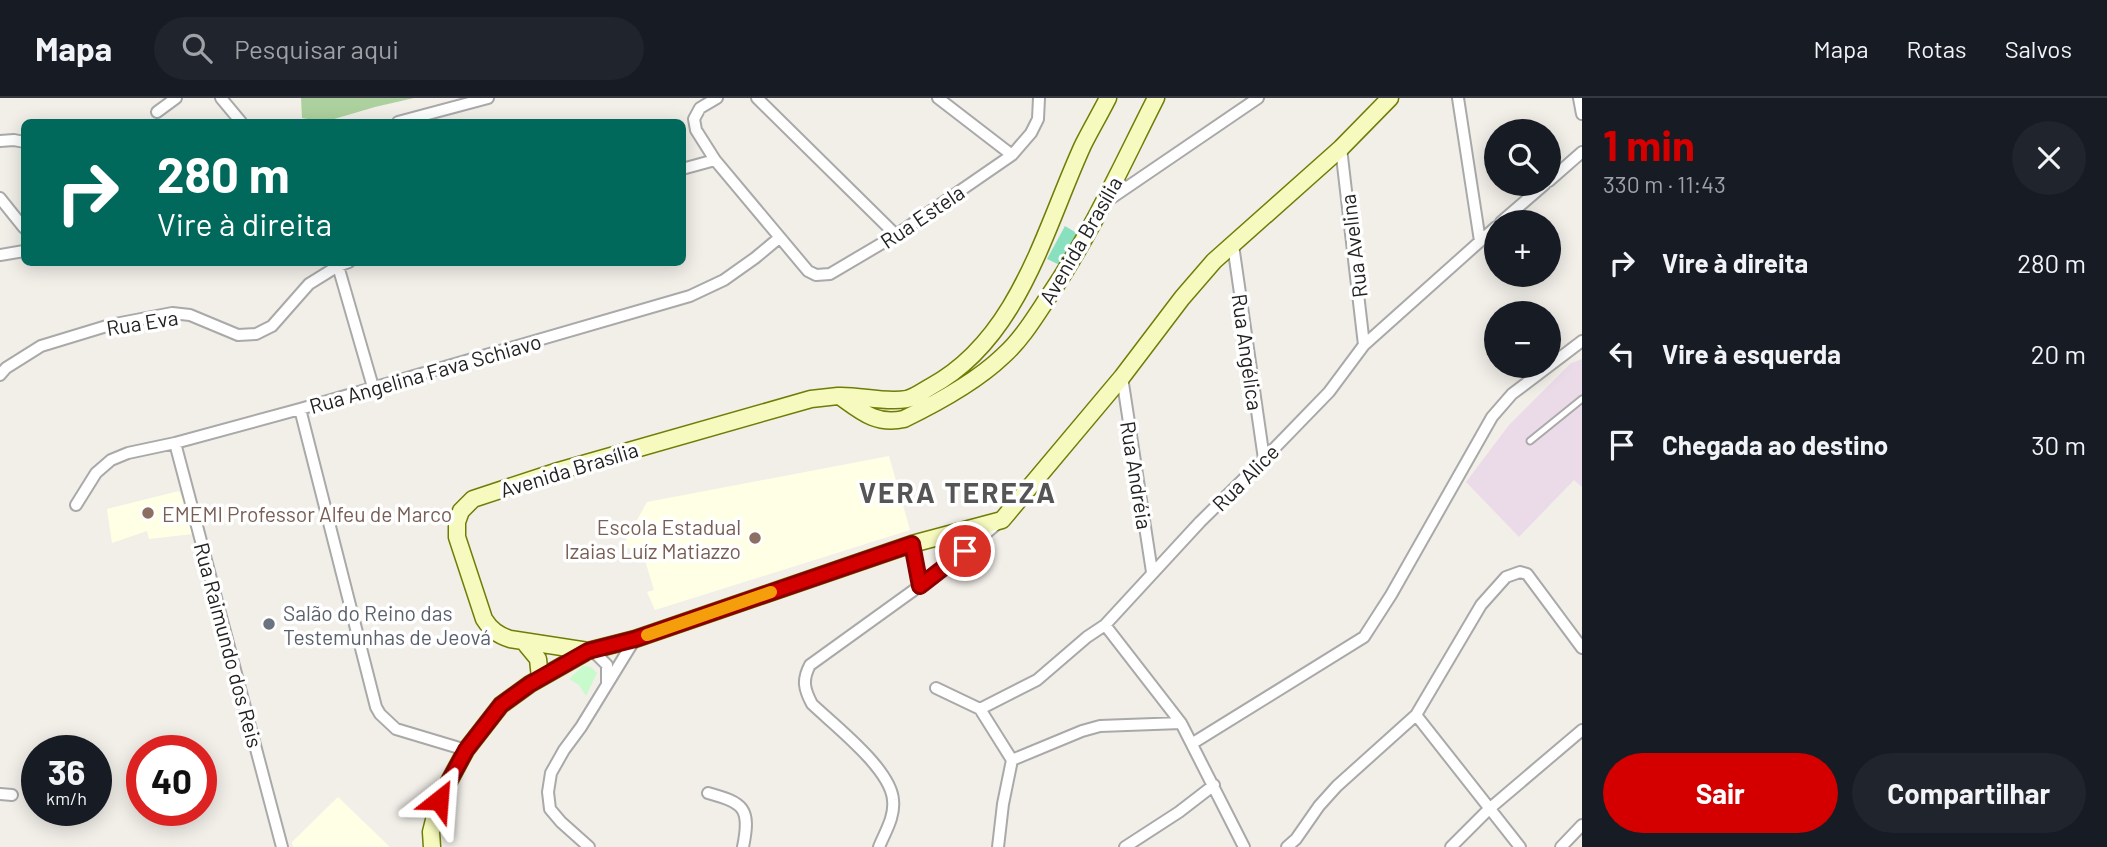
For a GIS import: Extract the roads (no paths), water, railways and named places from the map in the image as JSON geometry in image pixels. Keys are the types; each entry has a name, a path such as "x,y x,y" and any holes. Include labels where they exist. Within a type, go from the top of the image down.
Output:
{"street":[{"path":"158,112 176,98"},
{"path":"221,98 236,119"},
{"path":"409,119 488,98"},
{"path":"716,98 700,108 694,119 696,130 715,160 779,238"},
{"path":"757,98 897,235"},
{"path":"938,98 1012,155"},
{"name":"Rua Estela","path":"779,238 808,271 816,275 830,274 897,235 1012,155 1031,133 1038,119 1039,98"},
{"name":"Avenida Brasília","path":"588,651 524,642 498,635 489,628 457,537 457,522 461,510 473,499 555,472 811,399 839,396 909,399 942,381 966,362 989,337 1009,309 1040,251 1084,144 1108,98"},
{"name":"Avenida Brasília","path":"839,396 877,420 891,422 919,412 986,370 1020,338 1064,274 1103,204 1156,98"},
{"path":"1103,204 1258,98"},
{"path":"879,847 892,816 894,798 889,783 880,769 812,704 804,690 804,677 810,665 946,567 1002,520 1122,377 1199,278 1233,244 1341,148 1390,98"},
{"path":"1458,98 1480,241"},
{"path":"1579,98 1582,114"},
{"path":"0,141 21,141"},
{"name":"Rua Avelina","path":"1341,148 1364,345"},
{"path":"1561,170 1582,152"},
{"path":"686,168 715,160"},
{"path":"1516,210 1531,196"},
{"path":"0,198 21,224"},
{"name":"Rua Angelina Fava Schiavo","path":"76,505 96,473 111,460 128,453 300,410 690,296 724,280 779,238"},
{"name":"Rua Alice","path":"980,709 1037,680 1105,625 1152,572 1329,391 1364,345 1484,238"},
{"name":"Rua Angélica","path":"1233,244 1264,459"},
{"path":"0,255 21,252"},
{"name":"Rua Eva","path":"0,375 6,368 41,346 110,325 172,313 190,315 239,335 256,334 272,326 309,284 340,266"},
{"path":"344,266 373,387"},
{"path":"1193,743 1364,637 1391,595 1492,417 1512,394 1582,341"},
{"name":"Rua Andréia","path":"1122,377 1152,572"},
{"path":"909,399 919,412"},
{"path":"300,410 376,707 396,729 466,750"},
{"name":"Rua Raimundo dos Reis","path":"175,443 282,847"},
{"path":"432,847 431,832 439,800 466,750 501,705 540,678 588,651 635,639 912,544 1002,520"},
{"path":"912,544 920,586"},
{"path":"1287,847 1337,786 1416,715 1480,605 1506,577 1520,572 1527,574 1582,648"},
{"path":"1105,625 1181,723 1244,847"},
{"path":"589,847 550,809 548,792 551,773 635,639"},
{"path":"524,642 538,659 540,678"},
{"path":"588,651 596,654 607,665 607,685"},
{"path":"936,688 980,709 1012,760 998,847"},
{"path":"1416,715 1520,847"},
{"path":"1012,760 1100,726 1181,723"},
{"path":"1451,847 1489,809 1582,730"},
{"path":"1125,847 1214,785"},
{"path":"708,793 734,800 743,809 747,825 743,847"},
{"path":"0,794 12,795"},
{"path":"1561,847 1582,826"}],"lane":[{"path":"1530,441 1582,399"}],"place":[{"name":"EMEMI Professor Alfeu de Marco","path":"148,513"},
{"name":"Escola Estadual Izaias Luíz Matiazzo","path":"755,538"},
{"name":"Salão do Reino das Testemunhas de Jeová","path":"269,624"}],"district":[{"name":"VERA TEREZA","path":"958,492"}]}
